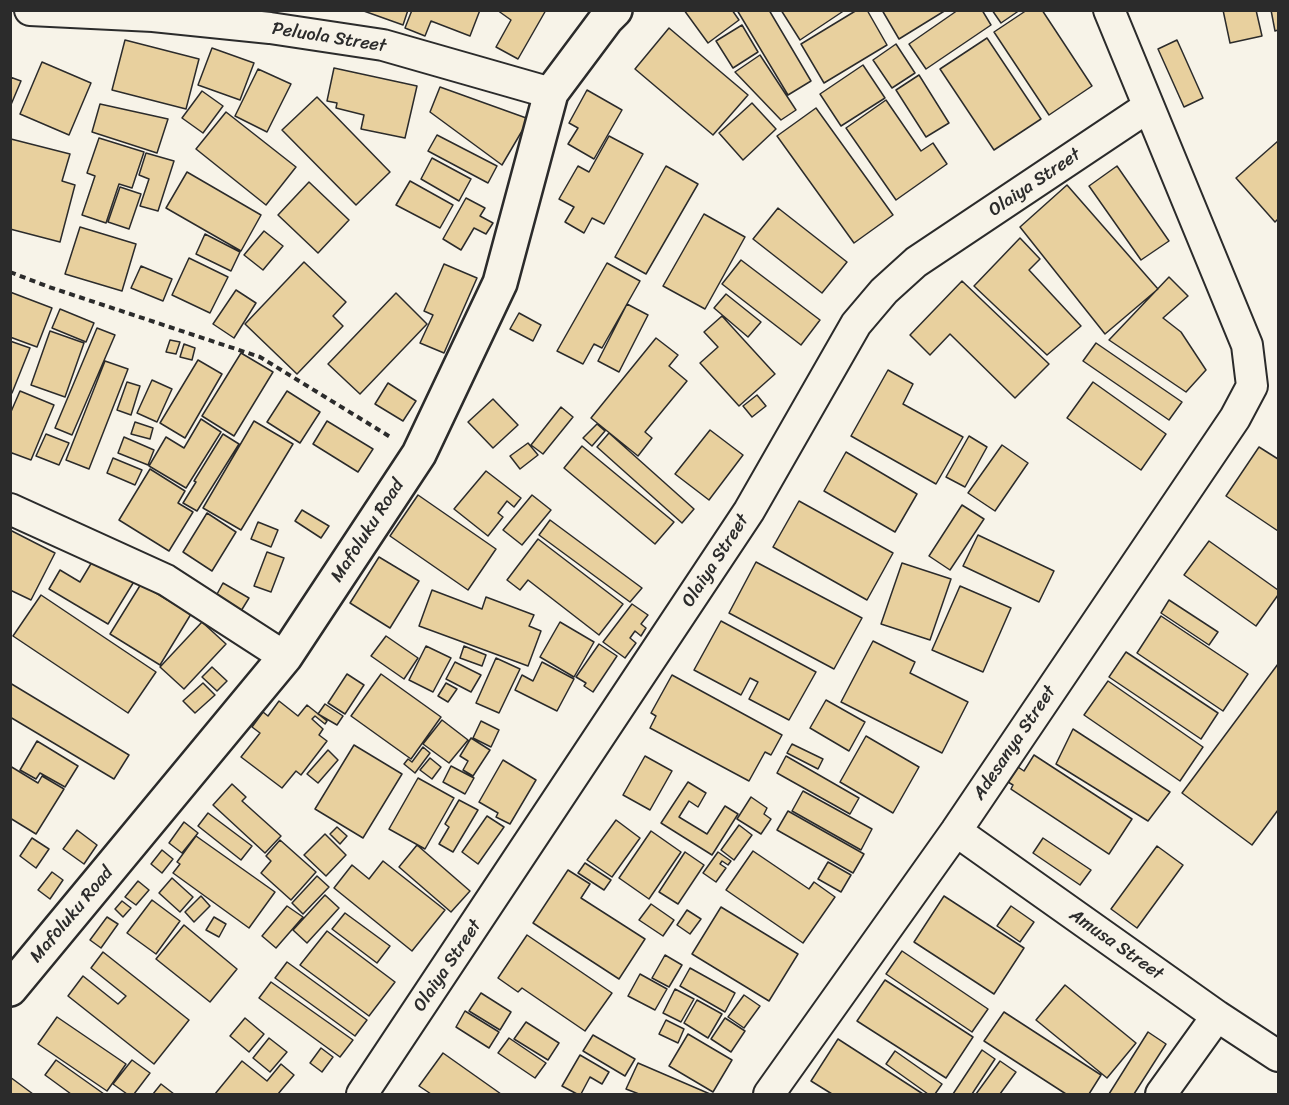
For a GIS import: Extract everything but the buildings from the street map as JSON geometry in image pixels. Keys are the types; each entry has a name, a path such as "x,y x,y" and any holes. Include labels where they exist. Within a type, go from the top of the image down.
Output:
{"street":[{"name":"Peluola Street","path":"30,10 153,16 270,27 383,45 551,93"},
{"name":"Mafoluku Road","path":"10,989 285,657 418,454 500,283 551,93 615,10"},
{"path":"1109,10 1148,107"},
{"name":"Adesanya Street","path":"769,1095 956,831 1234,418 1252,386 1247,345 1148,107"},
{"name":"Olaiya Street","path":"362,1095 749,512 856,324 884,291 916,262 1148,107"},
{"path":"10,508 166,580 285,657"},
{"name":"Amusa Street","path":"956,831 1216,1016 1278,1056"},
{"path":"1161,1095 1216,1016"}],"path":[{"path":"10,272 260,357 418,454"}]}
